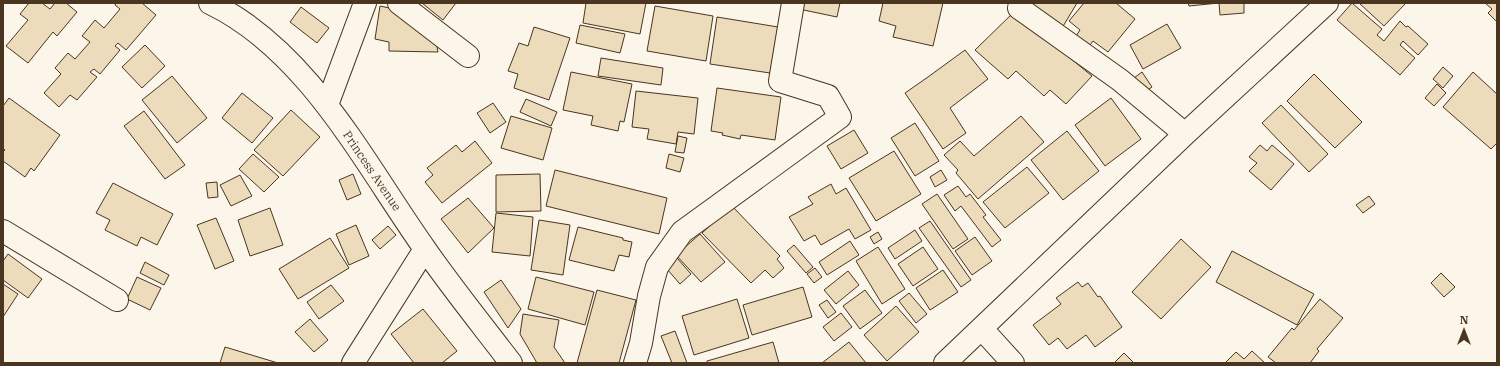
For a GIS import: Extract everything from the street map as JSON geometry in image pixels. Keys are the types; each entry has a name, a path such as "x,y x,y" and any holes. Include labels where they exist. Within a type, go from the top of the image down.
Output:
{"street":[{"name":"Princess Avenue","path":"210,3 233,16 267,40 283,54 327,105 425,249 511,363"},
{"path":"327,105 365,3"},
{"path":"399,3 468,56"},
{"path":"635,363 641,343 649,296 658,267 682,232 840,117 828,96 780,81 793,3"},
{"path":"945,363 1184,134 1327,3"},
{"path":"1019,8 1120,80 1184,134"},
{"path":"3,231 117,300"},
{"path":"354,363 425,249"},
{"path":"982,329 1013,363"}],"building":[{"path":"29,3 42,3 50,9 55,3 66,3 77,12 57,36 53,32 28,63 6,46 28,20 20,14"},
{"path":"116,3 142,3 156,15 126,50 118,43 115,46 120,50 100,74 94,69 90,72 97,77 77,100 70,95 59,107 44,93 61,74 55,68 68,53 75,59 90,42 82,36 95,20 104,28 120,9 115,5"},
{"path":"422,3 456,3 443,20"},
{"path":"586,3 646,3 640,34 583,23"},
{"path":"800,3 840,3 837,17 799,9"},
{"path":"883,3 943,3 933,46 893,37 896,26 879,21"},
{"path":"1030,3 1077,3 1062,28"},
{"path":"1084,3 1116,3 1135,19 1108,52 1093,41 1090,45 1076,36 1080,30 1069,21"},
{"path":"1188,3 1219,3 1189,6"},
{"path":"1219,3 1244,3 1244,13 1220,15"},
{"path":"1352,3 1382,29 1377,35 1384,41 1400,21 1406,27 1408,26 1428,44 1418,55 1403,41 1400,45 1415,58 1400,75 1337,20"},
{"path":"1359,3 1406,3 1384,26"},
{"path":"1485,3 1497,3 1497,22 1488,13 1492,9"},
{"path":"380,6 394,9 436,41 438,52 389,51 389,42 375,39"},
{"path":"655,6 713,16 706,61 647,51"},
{"path":"301,7 329,28 317,43 290,22"},
{"path":"1014,12 1092,76 1066,104 1050,90 1044,96 1016,71 1008,79 975,50"},
{"path":"717,17 778,27 770,73 710,64"},
{"path":"1167,24 1181,48 1143,69 1130,45"},
{"path":"580,25 625,34 620,53 576,43"},
{"path":"534,27 570,38 549,100 514,88 518,74 508,71 519,43 528,46"},
{"path":"145,45 165,66 142,88 122,67"},
{"path":"965,50 988,79 950,108 966,133 943,149 905,93"},
{"path":"601,58 663,68 661,85 598,76"},
{"path":"1443,67 1453,76 1443,88 1433,79"},
{"path":"571,72 632,84 624,122 620,121 618,131 591,125 593,116 563,110"},
{"path":"1142,72 1152,87 1145,92 1134,78"},
{"path":"1473,72 1497,94 1497,143 1491,149 1443,107"},
{"path":"1314,74 1362,122 1335,148 1287,101"},
{"path":"172,76 207,118 177,143 142,100"},
{"path":"1437,84 1446,93 1434,106 1425,98"},
{"path":"717,88 781,97 775,140 741,135 740,139 722,135 723,133 711,131"},
{"path":"636,91 698,98 694,134 678,132 676,144 647,139 649,129 632,127"},
{"path":"242,93 273,118 252,143 222,118"},
{"path":"9,98 60,135 34,171 31,168 25,177 3,161 3,152 5,150 3,149 3,106"},
{"path":"1111,98 1141,139 1105,166 1075,125"},
{"path":"526,99 557,112 551,126 520,112"},
{"path":"493,103 506,122 490,133 477,113"},
{"path":"1281,105 1328,154 1309,172 1262,123"},
{"path":"291,110 320,137 283,176 254,150"},
{"path":"144,111 185,165 165,179 124,126"},
{"path":"511,116 552,128 543,160 501,148"},
{"path":"1021,116 1044,142 978,199 956,173 958,170 944,155 960,141 974,156"},
{"path":"915,123 939,161 915,176 891,138"},
{"path":"854,130 868,153 841,169 827,146"},
{"path":"1067,131 1099,171 1063,200 1031,160"},
{"path":"678,136 687,138 684,153 675,152"},
{"path":"475,141 492,163 442,203 425,182 433,175 427,168 456,145 462,152"},
{"path":"1260,145 1267,151 1272,145 1294,164 1271,190 1249,171 1257,163 1249,157"},
{"path":"894,151 921,194 876,221 849,178"},
{"path":"253,154 279,177 264,192 239,169"},
{"path":"669,154 684,158 680,172 666,168"},
{"path":"1027,167 1049,193 1005,228 983,202"},
{"path":"555,170 667,198 659,234 546,206"},
{"path":"941,170 947,180 935,187 930,177"},
{"path":"353,174 361,194 347,200 339,180"},
{"path":"540,174 541,211 496,212 496,175"},
{"path":"240,175 252,196 231,206 220,185"},
{"path":"217,182 218,197 208,198 206,183"},
{"path":"113,183 173,214 157,245 141,237 137,246 105,230 110,220 96,213"},
{"path":"831,184 836,194 846,188 871,230 855,239 849,229 821,245 815,235 804,241 789,217 813,204 808,197"},
{"path":"958,186 966,197 970,194 986,215 983,217 1001,240 992,247 961,206 955,211 944,195"},
{"path":"937,194 968,239 953,249 922,204"},
{"path":"1369,196 1375,204 1363,213 1356,205"},
{"path":"468,198 494,228 468,253 441,219"},
{"path":"732,206 780,256 777,259 784,268 773,278 765,270 751,283 702,233"},
{"path":"270,208 283,245 250,256 238,220"},
{"path":"496,213 533,217 530,256 492,252"},
{"path":"216,218 234,261 215,269 197,225"},
{"path":"539,220 570,225 563,275 531,270"},
{"path":"930,221 971,280 961,287 919,228"},
{"path":"356,225 369,256 349,265 336,234"},
{"path":"388,226 396,235 380,249 372,240"},
{"path":"578,227 623,238 623,240 632,242 629,257 619,255 614,271 569,260"},
{"path":"915,230 922,241 895,259 888,248"},
{"path":"878,232 882,239 874,244 870,237"},
{"path":"700,234 725,262 701,282 676,255"},
{"path":"975,237 992,261 972,275 955,251"},
{"path":"330,238 349,268 298,299 279,269"},
{"path":"1181,239 1211,267 1161,319 1132,292"},
{"path":"850,241 859,255 827,275 819,262"},
{"path":"794,245 813,267 806,273 787,251"},
{"path":"878,247 905,289 882,304 856,261"},
{"path":"923,247 938,269 913,286 898,264"},
{"path":"1232,251 1314,294 1297,325 1216,282"},
{"path":"8,254 42,279 28,298 3,280 3,261"},
{"path":"677,258 691,274 680,284 666,268"},
{"path":"145,262 169,275 164,285 140,273"},
{"path":"815,268 822,277 814,283 807,274"},
{"path":"943,270 958,292 930,310 916,288"},
{"path":"848,271 859,285 836,304 824,290"},
{"path":"1441,273 1455,287 1444,297 1431,283"},
{"path":"137,277 161,288 150,310 127,299"},
{"path":"536,277 594,292 585,325 528,309"},
{"path":"501,280 521,309 508,328 484,292"},
{"path":"1078,282 1082,287 1088,283 1098,297 1100,296 1122,327 1095,347 1086,335 1067,349 1058,338 1049,345 1033,325 1061,304 1056,298"},
{"path":"3,284 18,294 3,317"},
{"path":"331,285 344,301 319,319 307,302"},
{"path":"803,287 812,317 752,335 743,305"},
{"path":"597,290 636,300 619,363 577,363"},
{"path":"865,290 882,313 860,329 843,306"},
{"path":"909,293 927,314 916,323 899,301"},
{"path":"737,299 749,338 694,355 682,316"},
{"path":"1320,299 1343,318 1317,349 1319,351 1310,363 1276,363 1268,357 1292,328 1294,330"},
{"path":"827,300 836,312 828,318 819,305"},
{"path":"896,306 919,332 887,361 864,335"},
{"path":"423,309 457,351 442,363 414,363 391,334"},
{"path":"841,313 852,327 834,341 823,327"},
{"path":"523,314 559,320 554,347 565,363 537,363 520,334"},
{"path":"310,319 328,340 314,352 295,332"},
{"path":"675,331 687,363 672,363 661,336"},
{"path":"773,342 779,363 707,363 707,361"},
{"path":"849,342 866,363 822,363"},
{"path":"225,347 278,363 220,363"},
{"path":"1252,351 1265,363 1225,363 1236,352 1244,359"},
{"path":"1124,353 1134,363 1114,363"}]}
